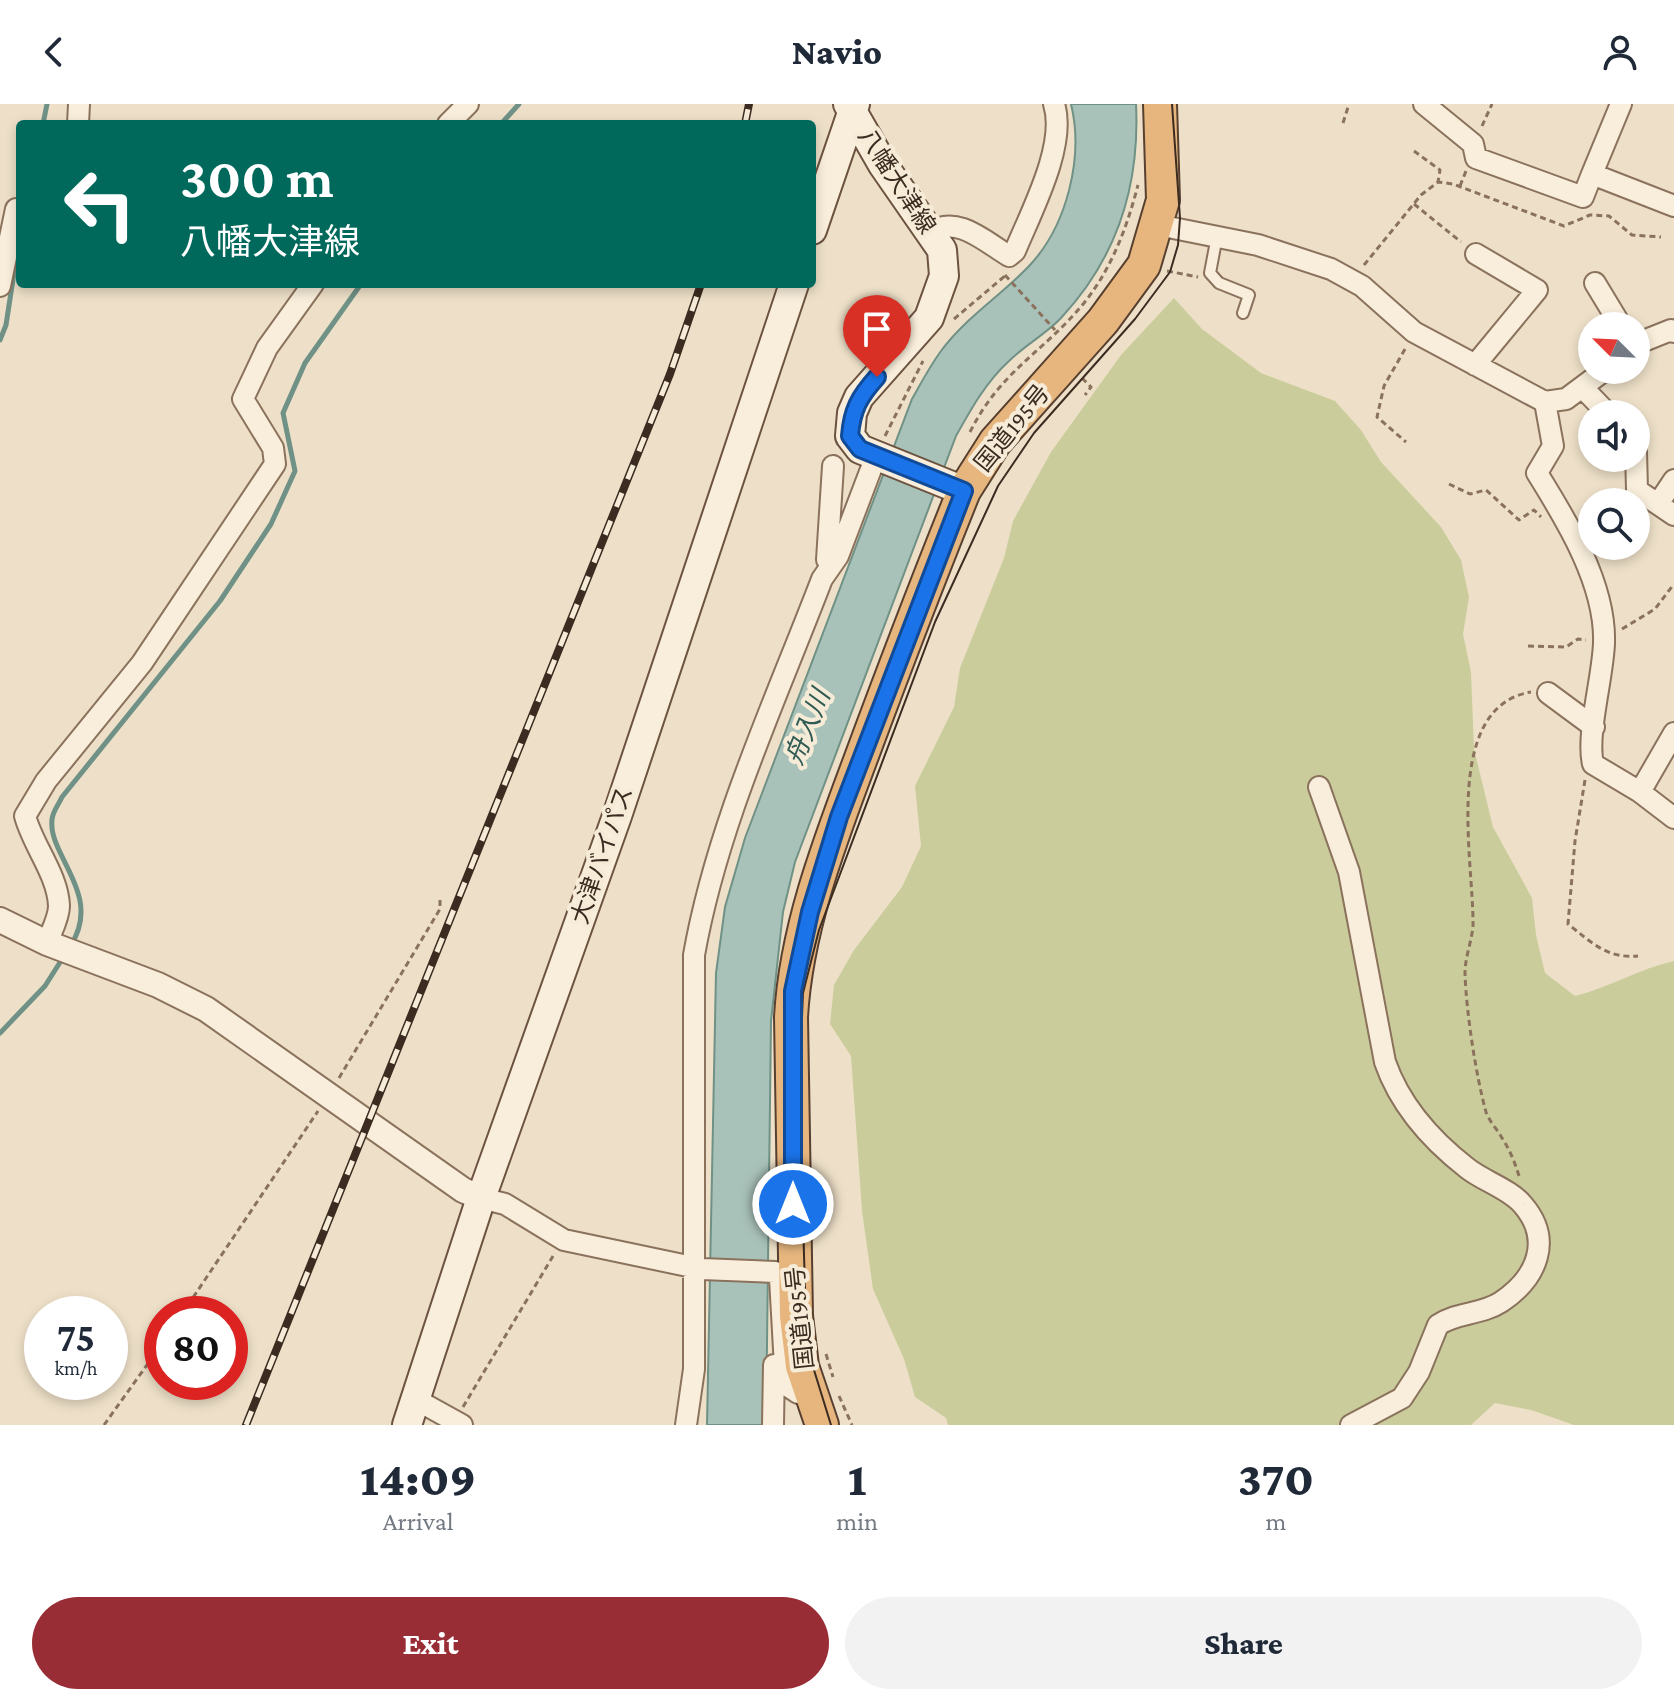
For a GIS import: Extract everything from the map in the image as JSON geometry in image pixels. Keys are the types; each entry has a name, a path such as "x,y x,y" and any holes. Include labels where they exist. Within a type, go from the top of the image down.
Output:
{"highway":[{"name":"国道195号","path":"822,1425 798,1344 795,1303 793,991 810,912 839,817 952,486 995,442 1132,285 1158,225 1164,174 1160,104"}],"main road":[{"name":"八幡大津線","path":"852,106 883,165 942,250 944,276 929,318 859,397 852,413 850,436 860,449 952,486"},
{"path":"816,218 852,106"},
{"name":"大津バイパス","path":"411,1412 481,1198 617,816 793,288"}],"street":[{"path":"452,120 468,104"},
{"path":"930,232 941,225 957,224 1009,256 1015,251 1054,148 1059,119 1054,104"},
{"path":"1424,104 1473,144 1476,158 1583,197 1621,104"},
{"path":"1592,174 1674,206"},
{"path":"0,286 12,206"},
{"path":"1158,225 1217,236 1331,269 1351,280 1414,332 1545,402 1566,399 1590,384"},
{"path":"1475,365 1537,290 1476,254"},
{"path":"1595,283 1613,312"},
{"path":"47,943 59,908 55,884 30,836 25,816 46,781 142,663 275,464 273,448 243,399 267,348 310,288"},
{"path":"1650,338 1673,329"},
{"path":"1584,389 1595,400"},
{"path":"1545,402 1553,446 1537,473 1559,508 1593,583 1604,640 1590,753 1593,764 1640,792 1674,818"},
{"path":"822,579 838,556 879,457"},
{"path":"686,1425 694,1369 698,1268 694,955 722,841 822,579 830,546 833,466"},
{"path":"1637,472 1637,490 1666,509 1674,480"},
{"path":"1548,693 1594,727"},
{"path":"1640,792 1674,733"},
{"path":"1319,787 1349,872 1385,1062 1396,1092 1409,1112 1466,1168 1522,1203 1540,1232 1542,1245 1527,1280 1501,1302 1438,1325 1419,1372 1402,1398 1351,1425"},
{"path":"0,920 47,943 158,985 206,1009 463,1190 505,1204 597,1254 675,1278 684,1286 682,1364 674,1425"},
{"path":"568,1240 698,1268 773,1272 780,1278 786,1385 798,1393 810,1390"},
{"path":"773,1272 773,1425"},
{"path":"411,1412 458,1423"}],"lane":[{"path":"1217,236 1210,273 1249,295 1243,313"}],"path":[{"path":"1343,123 1349,104"},
{"path":"1473,144 1492,104"},
{"path":"1351,280 1414,204 1438,182 1440,170 1414,151"},
{"path":"969,436 985,406 1010,373 1084,304 1110,263 1130,215 1138,182"},
{"path":"1438,182 1453,184 1564,226 1590,215 1609,216 1632,235 1661,237"},
{"path":"1414,204 1476,254"},
{"path":"1160,266 1176,275 1214,278"},
{"path":"952,320 1005,275 1054,329"},
{"path":"1406,442 1377,417 1384,386 1414,332"},
{"path":"879,457 895,412 927,354"},
{"path":"1076,373 1091,387 1085,395"},
{"path":"1449,484 1470,494 1486,490 1519,520 1534,510 1539,518 1559,508"},
{"path":"1528,646 1566,647 1578,639 1604,640 1655,609 1674,584"},
{"path":"1522,1203 1525,1192 1512,1156 1487,1115 1477,1058 1465,972 1473,927 1467,810 1471,771 1482,730 1491,715 1503,704 1528,691 1548,693"},
{"path":"1590,753 1575,841 1568,924 1608,954 1620,958 1638,956"},
{"path":"458,1423 501,1339 568,1240"},
{"path":"826,1352 836,1388 852,1425"},
{"path":"104,1425 144,1369"}],"green space":[{"path":"1174,298 1202,329 1261,373 1335,401 1361,430 1381,462 1441,527 1461,560 1469,597 1463,634 1471,672 1474,749 1493,827 1532,898 1545,973 1575,996 1674,961 1674,1425 1574,1425 1531,1410 1495,1403 1471,1425 948,1425 946,1418 915,1397 904,1359 873,1289 862,1211 851,1056 830,1024 834,985 854,950 902,887 921,846 915,786 954,707 960,668 1004,558 1013,521 1051,452 1121,355"}],"water":[{"name":"舟入川","path":"1071,104 1136,104 1134,163 1129,191 1121,219 1097,271 1061,318 1015,355 993,378 956,436 795,862 783,912 771,1021 766,1425 707,1425 716,973 725,907 745,838 912,399 951,339 1043,249 1063,210 1075,146"}],"waterway":[{"path":"44,120 47,104"},
{"path":"505,120 519,104"},
{"path":"0,340 6,325 16,260"},
{"path":"71,945 79,926 81,909 78,893 53,834 54,811 62,797 220,601 271,524 295,471 283,413 305,363 358,288"},
{"path":"0,1033 45,986 64,956"}],"tram line":[{"path":"831,1425 814,1370 806,1320 799,1090 803,993 819,930 935,622 998,486 1034,433 1135,319 1170,272 1178,245 1180,218 1172,104"}],"railway":[{"path":"746,120 749,104"},
{"path":"246,1425 670,374 700,288"}],"route":[{"path":"793,1204 791,1017 798,961 839,817 911,622 964,491 860,449 850,436 852,413 859,397 877,377"}]}
